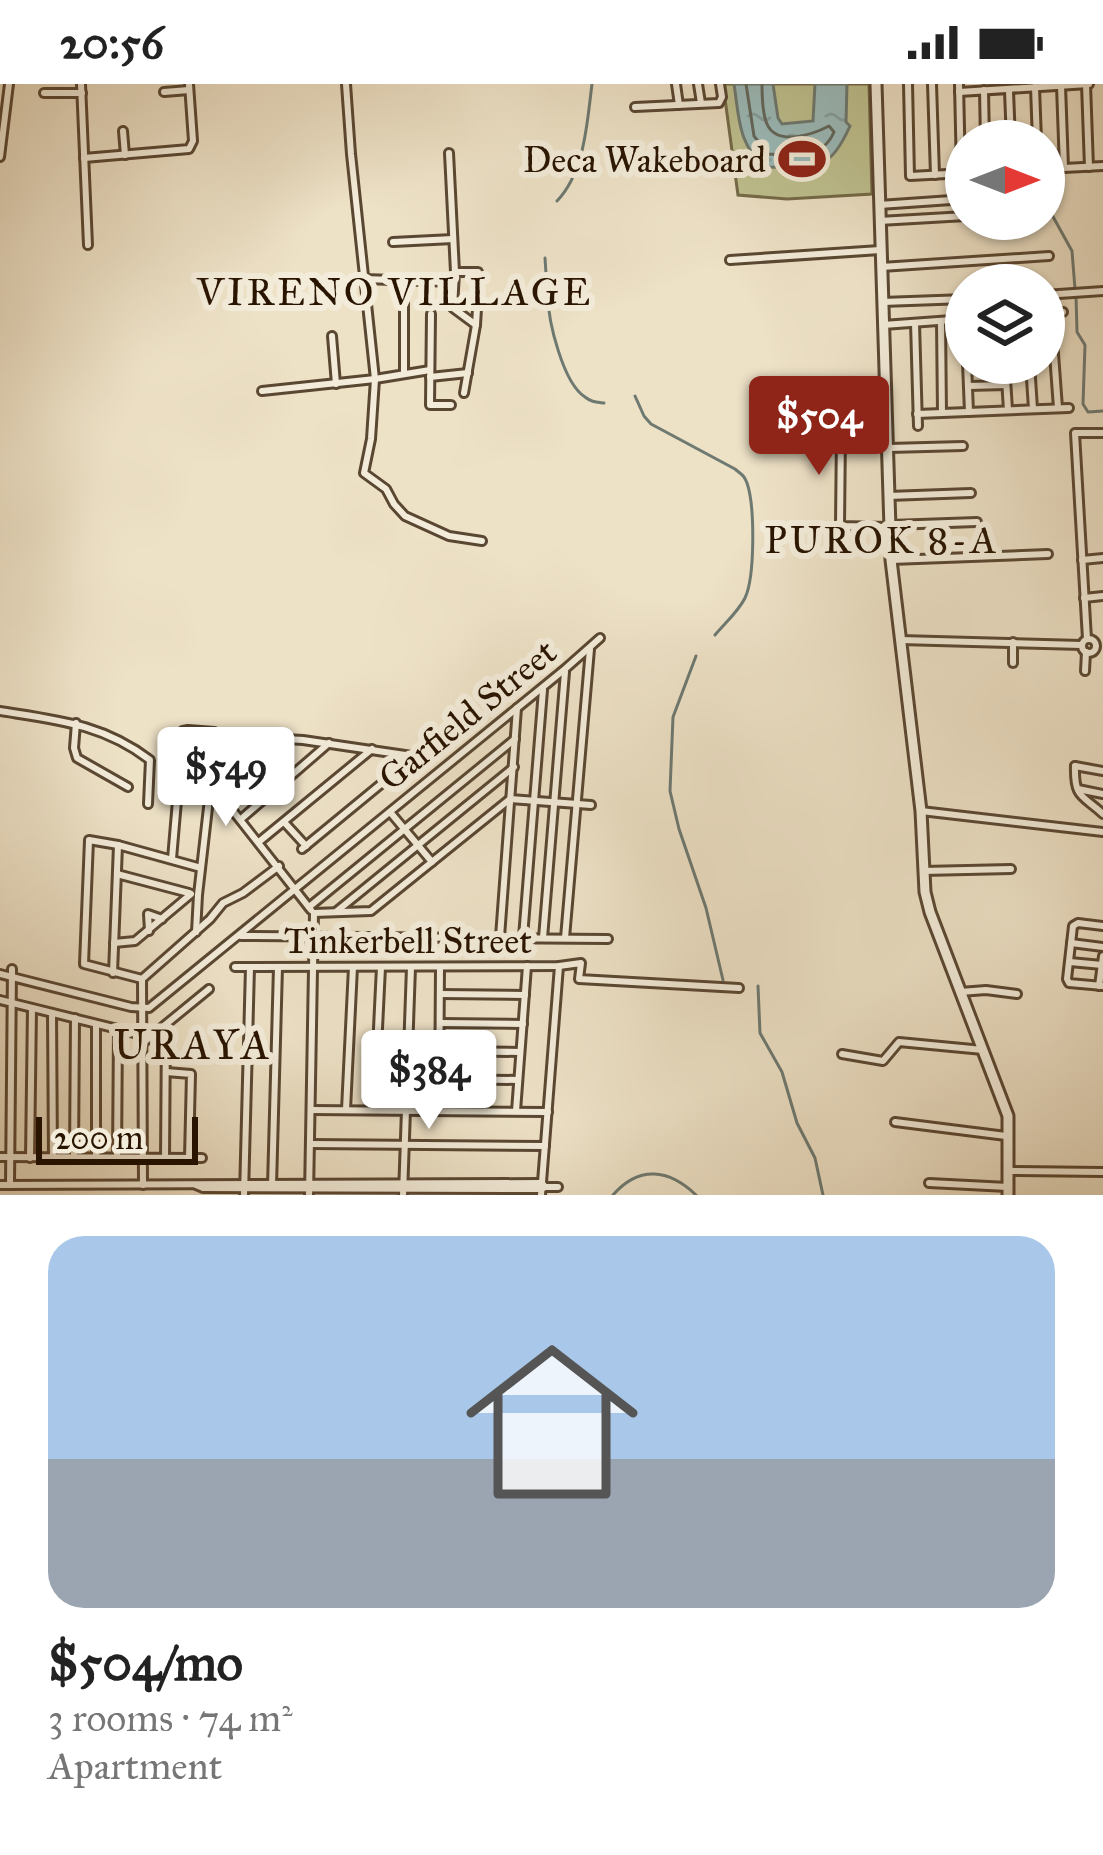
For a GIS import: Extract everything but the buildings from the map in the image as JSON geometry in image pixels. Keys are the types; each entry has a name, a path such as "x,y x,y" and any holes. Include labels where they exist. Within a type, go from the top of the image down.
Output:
{"street":[{"path":"0,153 3,102 9,84"},
{"path":"346,84 375,380 364,472 382,485 405,516 449,536 482,541"},
{"path":"676,84 679,105"},
{"path":"698,84 701,103"},
{"path":"635,107 719,103 720,84"},
{"path":"876,84 891,560 921,811 923,871 930,912 1005,1106 1010,1136 1008,1191 929,1183"},
{"path":"908,84 910,176 945,174"},
{"path":"932,84 935,175"},
{"path":"961,120 959,88 1088,84 1088,166"},
{"path":"1062,85 1063,120"},
{"path":"1037,86 1037,120"},
{"path":"84,158 191,148 189,87 164,92"},
{"path":"1011,87 1011,120"},
{"path":"44,93 81,88 88,245"},
{"path":"985,120 986,88"},
{"path":"124,131 125,155"},
{"path":"449,152 453,308 476,326"},
{"path":"1065,168 1103,166"},
{"path":"879,205 945,200"},
{"path":"880,221 945,217"},
{"path":"392,242 453,238"},
{"path":"730,260 880,250"},
{"path":"881,267 1049,256"},
{"path":"363,279 478,272"},
{"path":"404,280 404,375"},
{"path":"1065,294 1103,291"},
{"path":"464,393 478,292"},
{"path":"882,302 945,300"},
{"path":"431,314 430,404 451,405"},
{"path":"941,321 942,413"},
{"path":"883,325 945,321"},
{"path":"915,322 917,426"},
{"path":"332,336 336,384"},
{"path":"262,391 404,375 467,374"},
{"path":"1032,384 1034,409"},
{"path":"1055,384 1058,408"},
{"path":"969,412 968,386 1006,385 1008,410"},
{"path":"917,414 1069,408"},
{"path":"826,432 886,429"},
{"path":"841,432 840,526 977,521"},
{"path":"1085,671 1076,433 1103,433"},
{"path":"887,448 963,446"},
{"path":"889,496 971,493"},
{"path":"891,560 1048,554"},
{"path":"1082,560 1103,558"},
{"path":"1084,598 1103,596"},
{"name":"Garfield Street","path":"143,1009 600,638"},
{"path":"899,638 1085,645 1091,639 1099,644"},
{"path":"1013,642 1013,663"},
{"path":"565,938 590,647"},
{"path":"543,938 565,669"},
{"path":"523,937 543,688"},
{"path":"500,937 517,708"},
{"path":"0,711 76,723 118,739 149,759 148,804"},
{"path":"76,723 77,758 128,787"},
{"path":"172,860 184,730 215,734 194,894 196,932"},
{"path":"278,738 278,757"},
{"path":"265,798 248,777 248,739 330,743 412,756"},
{"path":"312,910 515,740"},
{"path":"241,819 330,743"},
{"path":"284,821 304,848 426,747"},
{"path":"260,841 372,749"},
{"path":"1103,771 1073,766 1084,801 1103,814"},
{"path":"334,914 514,767"},
{"path":"1078,789 1103,794"},
{"path":"209,790 222,797 260,841 312,910 315,967 309,1189"},
{"path":"312,910 369,912 512,799 591,805"},
{"path":"921,811 1103,832"},
{"path":"390,812 432,862"},
{"path":"142,979 84,965 88,840 201,868"},
{"path":"113,973 118,845"},
{"path":"142,979 223,903 279,866"},
{"path":"923,871 1011,869"},
{"path":"117,874 194,894"},
{"path":"114,944 132,943 194,894"},
{"path":"149,931 146,912 162,920"},
{"path":"1071,943 1103,951 1101,986 1068,982 1069,962 1071,943 1074,924 1103,926"},
{"path":"237,936 608,939"},
{"path":"1069,962 1102,965"},
{"name":"Tinkerbell Street","path":"235,968 581,963 580,979 739,988"},
{"path":"516,1112 527,966"},
{"path":"542,1189 559,966"},
{"path":"244,1188 250,967"},
{"path":"272,1186 278,967"},
{"path":"346,1110 353,967"},
{"path":"374,1110 381,967"},
{"path":"404,1189 411,967"},
{"path":"439,1111 440,967"},
{"path":"0,974 12,973 143,1009"},
{"path":"10,1185 12,973"},
{"path":"142,979 143,1185"},
{"path":"143,1039 209,989"},
{"path":"960,992 1017,994"},
{"path":"440,994 525,995"},
{"path":"0,1000 143,1039"},
{"path":"30,1157 32,1008"},
{"path":"52,1013 53,1157"},
{"path":"74,1157 75,1018"},
{"path":"440,1023 523,1024"},
{"path":"96,1024 96,1158"},
{"path":"165,1158 166,1025"},
{"path":"117,1158 118,1029"},
{"path":"842,1054 884,1060 899,1042 983,1050"},
{"path":"440,1051 520,1052"},
{"path":"166,1072 190,1074 190,1158"},
{"path":"439,1079 518,1080"},
{"path":"311,1109 548,1112"},
{"path":"895,1122 1010,1136"},
{"path":"310,1144 545,1146"},
{"path":"0,1157 202,1158"},
{"path":"1009,1172 1103,1172"},
{"path":"0,1185 558,1187"}],"green space":[{"name":"Deca Wakeboard","path":"723,84 869,84 872,194 787,199 738,195"}],"water":[{"path":"734,84 773,84 782,124 813,121 815,84 847,84 846,122 850,126 827,161 766,167 745,140"}],"waterway":[{"path":"557,201 579,161 592,84"},
{"path":"1065,238 1072,251 1075,289"},
{"path":"545,258 547,289"},
{"path":"548,296 554,335 570,379 587,399 604,403"},
{"path":"1076,296 1077,332 1085,345 1083,404 1088,412 1103,411"},
{"path":"635,396 651,424 735,469 747,483 751,574 745,598 715,635"},
{"path":"696,656 673,717 670,791 723,980"},
{"path":"758,986 760,1033 782,1072 797,1123 815,1158 823,1195"},
{"path":"613,1195 633,1179 654,1174 675,1180 696,1195"}],"place":[{"name":"Deca Wakeboard","path":"802,159"}],"district":[{"name":"VIRENO VILLAGE","path":"395,291"},
{"name":"PUROK 8-A","path":"882,539"},
{"name":"URAYA","path":"193,1044"}]}
